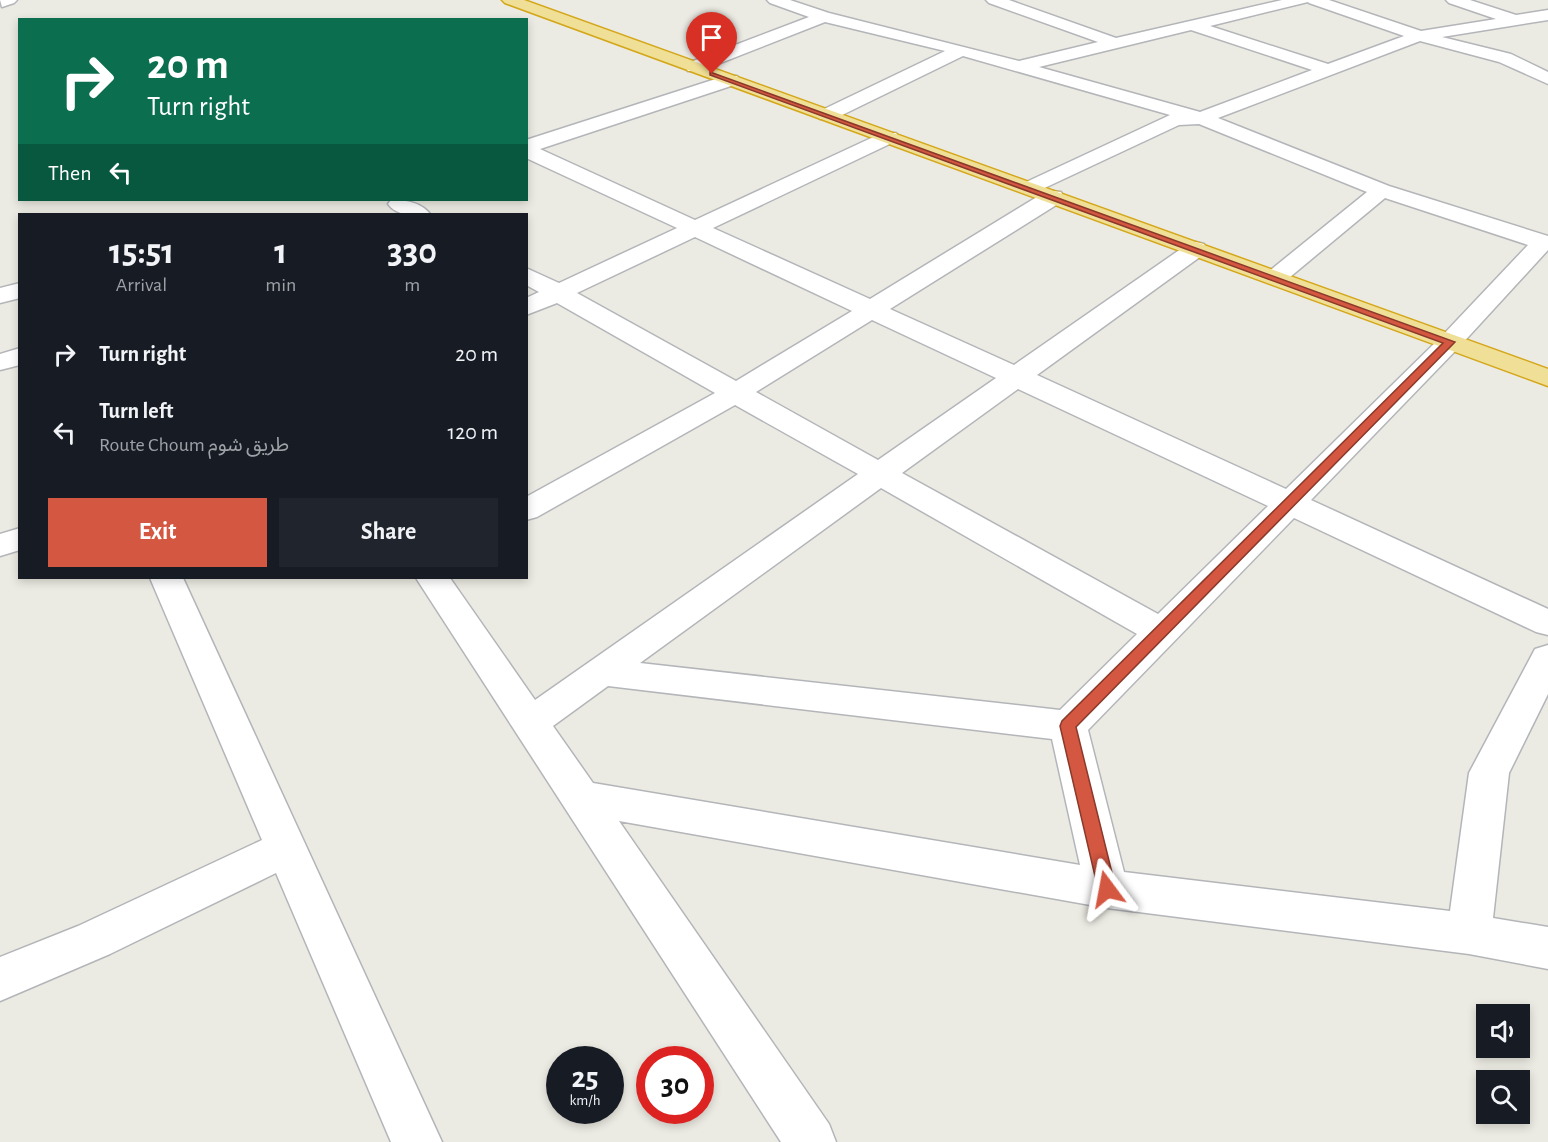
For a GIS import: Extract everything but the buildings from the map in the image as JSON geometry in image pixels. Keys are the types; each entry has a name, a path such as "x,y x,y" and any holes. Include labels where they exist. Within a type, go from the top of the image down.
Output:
{"highway":[{"path":"517,1 1548,378"}],"street":[{"path":"775,0 799,3 824,17 961,50 1201,118 1382,190 1545,243 1450,342 1068,726"},
{"path":"994,0 1115,43"},
{"path":"1016,66 1302,0"},
{"path":"1314,0 1419,36 1505,58 1548,79"},
{"path":"1454,0 1548,32"},
{"path":"1029,188 1176,119 1201,118 1419,36 1548,15"},
{"path":"694,67 824,17"},
{"path":"1192,25 1329,70"},
{"path":"827,115 961,50"},
{"path":"528,147 731,81"},
{"path":"528,307 889,137"},
{"path":"528,149 1548,623"},
{"path":"1275,277 1382,190"},
{"path":"528,509 736,393 1053,197"},
{"path":"398,206 416,213"},
{"path":"531,722 1196,249"},
{"path":"528,276 1161,632"},
{"path":"0,296 18,291"},
{"path":"0,362 18,358"},
{"path":"0,545 18,539"},
{"path":"166,579 287,848 412,1140"},
{"path":"434,579 811,1142"},
{"path":"1469,934 1489,773 1548,658"},
{"path":"600,672 1068,726"},
{"path":"1068,726 1107,889"},
{"path":"582,798 1107,889 1469,934 1548,948"},
{"path":"0,979 94,940 287,848"}],"route":[{"path":"712,74 1450,342 1068,726 1107,889"}]}
